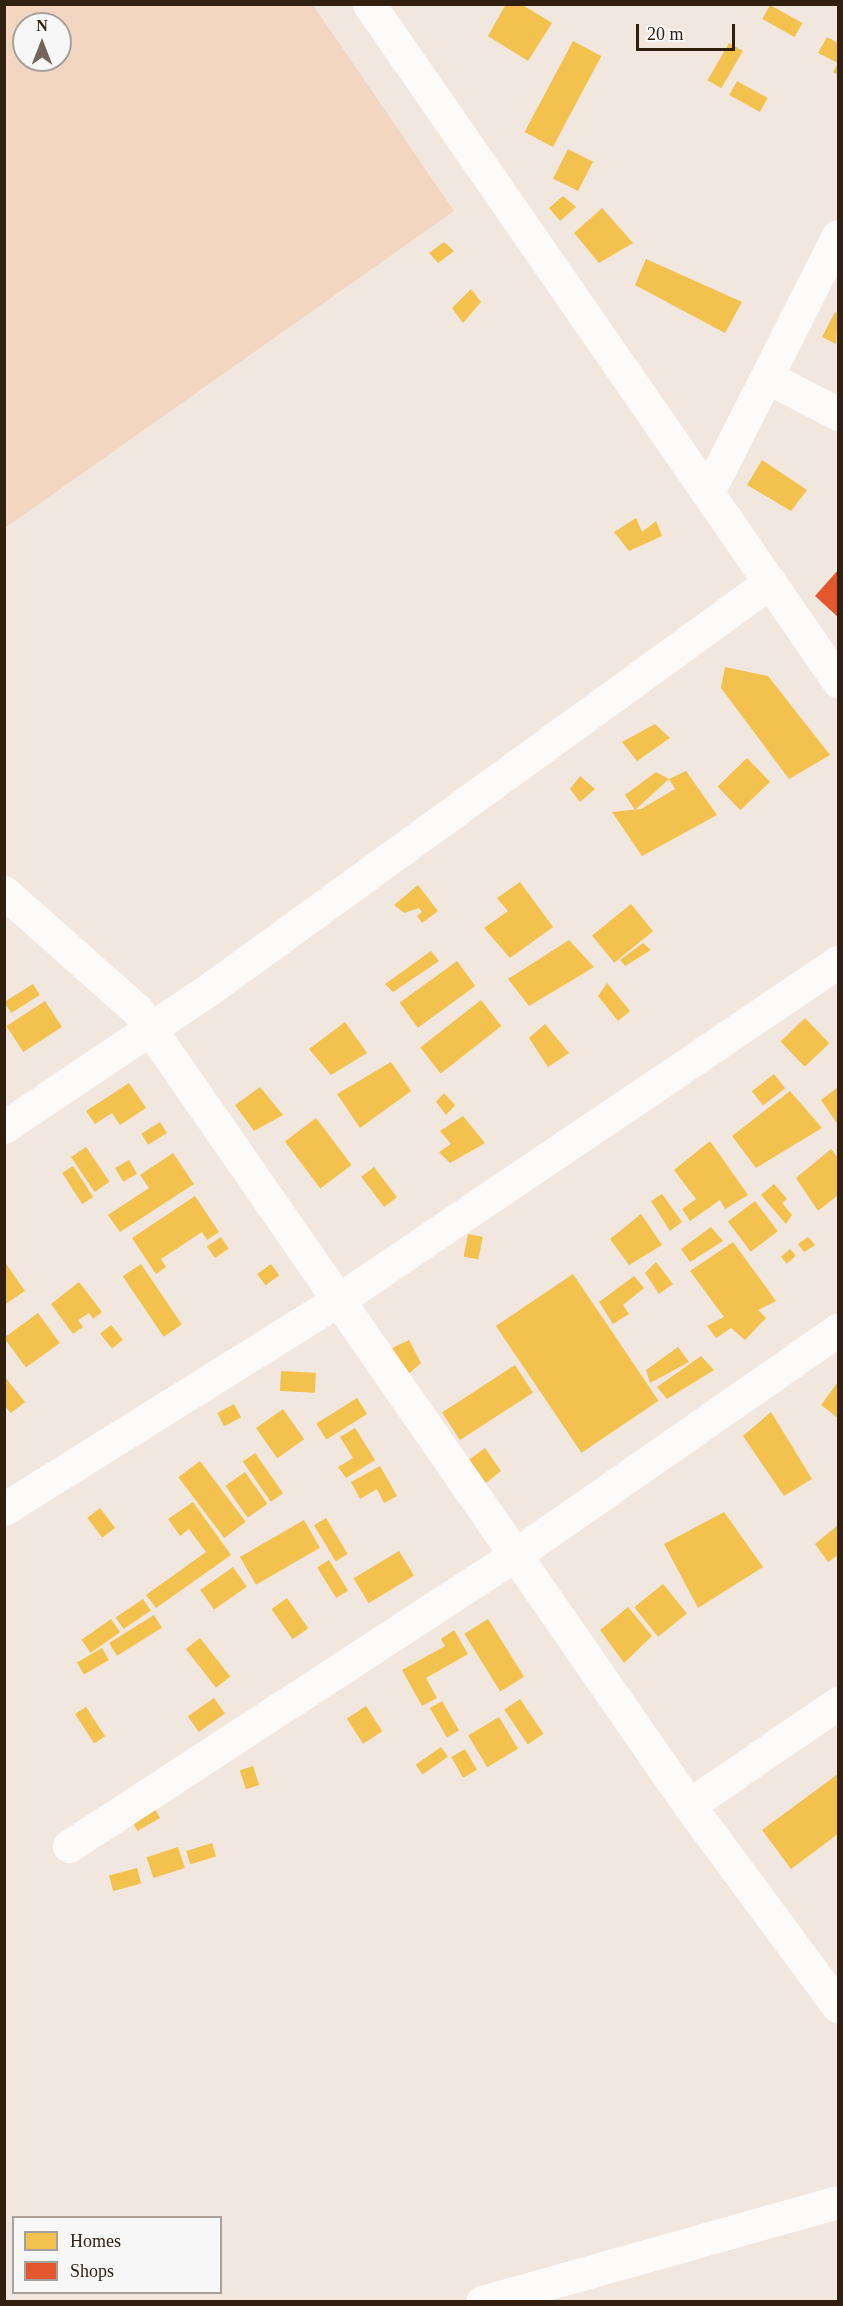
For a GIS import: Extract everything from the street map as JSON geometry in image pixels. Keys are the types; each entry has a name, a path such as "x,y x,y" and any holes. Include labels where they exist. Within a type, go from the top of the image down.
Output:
{"street":[{"path":"369,4 838,681"},
{"path":"708,492 838,236"},
{"path":"767,377 838,414"},
{"path":"4,1127 215,985 770,582"},
{"path":"4,892 137,1010 689,1805 838,2006"},
{"path":"4,1509 339,1300 838,962"},
{"path":"69,1846 515,1555 838,1330"},
{"path":"689,1805 838,1703"},
{"path":"482,2301 838,2202"}],"shaded area":[{"path":"5,4 313,5 454,211 5,528"}],"building: Homes":[{"path":"506,4 521,4 552,23 528,61 488,36"},
{"path":"770,5 802,23 795,37 762,19"},
{"path":"827,37 838,43 838,63 818,53"},
{"path":"573,41 601,56 553,147 525,132"},
{"path":"729,43 743,51 721,88 708,80"},
{"path":"838,63 838,75 833,72"},
{"path":"737,81 768,98 760,112 729,95"},
{"path":"568,149 593,162 578,191 553,178"},
{"path":"563,196 576,207 560,221 549,208"},
{"path":"602,208 633,243 599,263 574,233"},
{"path":"444,242 454,251 438,263 429,253"},
{"path":"646,259 742,302 725,333 635,285"},
{"path":"471,289 481,302 463,323 452,308"},
{"path":"835,312 838,314 836,344 822,337"},
{"path":"762,460 807,490 791,511 747,485"},
{"path":"636,518 642,532 656,521 662,536 629,551 614,532"},
{"path":"725,667 768,676 830,755 789,779 721,688"},
{"path":"655,724 670,738 637,761 622,742"},
{"path":"747,758 770,782 740,810 718,786"},
{"path":"686,771 717,815 642,856 612,812 641,809 675,789 669,779"},
{"path":"656,772 669,779 635,810 625,795"},
{"path":"580,776 595,789 580,802 570,789"},
{"path":"520,882 553,927 510,958 484,928 508,911 497,898"},
{"path":"418,885 438,911 422,923 417,916 422,912 419,908 404,913 394,905"},
{"path":"631,904 653,931 614,963 592,935"},
{"path":"569,940 594,967 529,1006 508,979"},
{"path":"643,943 651,950 625,966 620,960"},
{"path":"431,951 439,961 393,992 385,984"},
{"path":"457,961 475,986 418,1028 400,1003"},
{"path":"607,983 630,1011 618,1021 598,996"},
{"path":"33,984 40,995 11,1013 4,1002"},
{"path":"481,1000 501,1026 441,1073 420,1047"},
{"path":"45,1001 62,1027 23,1052 6,1026"},
{"path":"805,1018 829,1043 805,1067 781,1042"},
{"path":"345,1022 367,1053 331,1075 309,1049"},
{"path":"545,1024 569,1053 548,1067 529,1038"},
{"path":"391,1062 411,1091 360,1128 337,1094"},
{"path":"774,1074 785,1088 763,1105 752,1091"},
{"path":"129,1083 146,1108 120,1125 112,1113 95,1124 86,1111"},
{"path":"260,1087 283,1115 254,1131 235,1105"},
{"path":"838,1087 838,1125 821,1100"},
{"path":"790,1091 822,1128 756,1168 732,1136"},
{"path":"444,1093 455,1105 446,1115 436,1102"},
{"path":"463,1116 485,1143 450,1163 439,1152 451,1144 440,1131"},
{"path":"316,1118 352,1165 320,1189 285,1141"},
{"path":"160,1122 167,1133 148,1145 141,1134"},
{"path":"710,1141 748,1195 725,1209 720,1200 690,1221 682,1209 696,1199 674,1170"},
{"path":"86,1147 109,1182 95,1192 71,1157"},
{"path":"831,1149 838,1158 838,1195 818,1211 796,1178"},
{"path":"173,1153 194,1184 120,1232 108,1215 149,1188 140,1175"},
{"path":"129,1160 137,1174 123,1182 115,1168"},
{"path":"73,1166 93,1197 82,1204 62,1173"},
{"path":"374,1167 397,1197 384,1207 361,1177"},
{"path":"774,1184 787,1199 782,1203 792,1215 786,1224 761,1195"},
{"path":"662,1194 682,1222 670,1231 651,1201"},
{"path":"195,1196 219,1232 207,1240 202,1232 161,1259 166,1267 156,1274 132,1238"},
{"path":"755,1201 778,1231 751,1252 728,1221"},
{"path":"641,1214 662,1245 629,1265 610,1239"},
{"path":"711,1227 723,1241 690,1262 681,1249"},
{"path":"468,1234 483,1237 478,1259 464,1257"},
{"path":"221,1237 229,1249 215,1258 207,1247"},
{"path":"808,1237 815,1245 804,1252 798,1244"},
{"path":"733,1242 776,1301 758,1310 766,1318 745,1340 731,1328 716,1338 707,1326 724,1317 690,1271"},
{"path":"790,1249 796,1256 787,1264 781,1257"},
{"path":"4,1261 25,1291 4,1305"},
{"path":"656,1262 673,1284 659,1294 645,1273"},
{"path":"141,1264 182,1325 164,1337 123,1276"},
{"path":"271,1264 279,1275 265,1285 257,1274"},
{"path":"573,1274 659,1401 581,1453 496,1326"},
{"path":"634,1276 644,1288 623,1305 629,1314 613,1324 599,1302"},
{"path":"79,1282 102,1312 93,1319 89,1313 78,1320 83,1327 73,1334 51,1304"},
{"path":"38,1313 60,1343 26,1368 4,1338"},
{"path":"111,1325 123,1340 112,1349 100,1334"},
{"path":"409,1340 421,1363 404,1378 386,1351"},
{"path":"678,1347 689,1362 650,1383 646,1370"},
{"path":"701,1356 714,1370 667,1399 657,1387"},
{"path":"515,1365 533,1393 460,1440 442,1412"},
{"path":"281,1371 316,1373 315,1393 280,1391"},
{"path":"4,1376 25,1402 11,1413 4,1405"},
{"path":"838,1382 838,1418 821,1405"},
{"path":"357,1398 367,1414 326,1440 316,1423"},
{"path":"234,1404 241,1417 224,1426 217,1413"},
{"path":"283,1409 304,1439 277,1458 256,1428"},
{"path":"771,1412 812,1479 784,1496 743,1436"},
{"path":"355,1428 375,1460 346,1478 338,1467 353,1458 340,1437"},
{"path":"485,1448 501,1471 482,1486 467,1461"},
{"path":"255,1453 283,1493 271,1502 243,1462"},
{"path":"200,1461 246,1522 224,1538 178,1477"},
{"path":"380,1466 397,1496 384,1503 377,1489 360,1499 351,1482"},
{"path":"245,1472 267,1504 248,1518 225,1486"},
{"path":"193,1502 231,1555 156,1608 146,1595 206,1552 189,1529 180,1536 168,1519"},
{"path":"100,1508 115,1528 102,1538 87,1518"},
{"path":"724,1512 763,1567 698,1608 664,1544"},
{"path":"326,1518 348,1554 336,1561 314,1525"},
{"path":"304,1520 320,1548 256,1585 240,1557"},
{"path":"838,1525 838,1555 828,1562 815,1544"},
{"path":"399,1551 414,1576 369,1603 354,1578"},
{"path":"329,1560 348,1591 336,1598 317,1567"},
{"path":"233,1567 247,1587 214,1610 200,1590"},
{"path":"663,1584 687,1614 658,1637 634,1607"},
{"path":"287,1598 308,1628 293,1639 271,1609"},
{"path":"143,1599 151,1611 123,1629 116,1617"},
{"path":"628,1607 652,1636 624,1663 600,1630"},
{"path":"154,1615 162,1628 117,1656 109,1643"},
{"path":"111,1619 120,1632 91,1653 82,1640"},
{"path":"488,1619 524,1677 500,1692 464,1634"},
{"path":"454,1630 468,1654 426,1678 437,1698 422,1706 402,1670 445,1646 441,1639"},
{"path":"200,1638 230,1677 216,1688 186,1649"},
{"path":"102,1648 109,1660 84,1675 77,1662"},
{"path":"214,1698 225,1714 199,1732 188,1716"},
{"path":"520,1699 543,1734 528,1744 504,1710"},
{"path":"442,1701 459,1730 447,1737 430,1708"},
{"path":"366,1706 382,1731 363,1744 347,1719"},
{"path":"86,1707 105,1736 94,1743 75,1714"},
{"path":"499,1717 518,1749 487,1767 468,1736"},
{"path":"441,1747 448,1757 422,1775 416,1765"},
{"path":"465,1749 477,1770 463,1778 451,1757"},
{"path":"253,1766 259,1785 246,1789 240,1770"},
{"path":"838,1774 838,1834 791,1869 762,1830"},
{"path":"153,1806 160,1818 137,1831 130,1819"},
{"path":"212,1843 216,1856 190,1864 186,1851"},
{"path":"178,1847 185,1868 153,1878 147,1857"},
{"path":"137,1868 141,1883 113,1891 109,1876"}],"building: Shops":[{"path":"838,570 838,617 815,596"}]}
